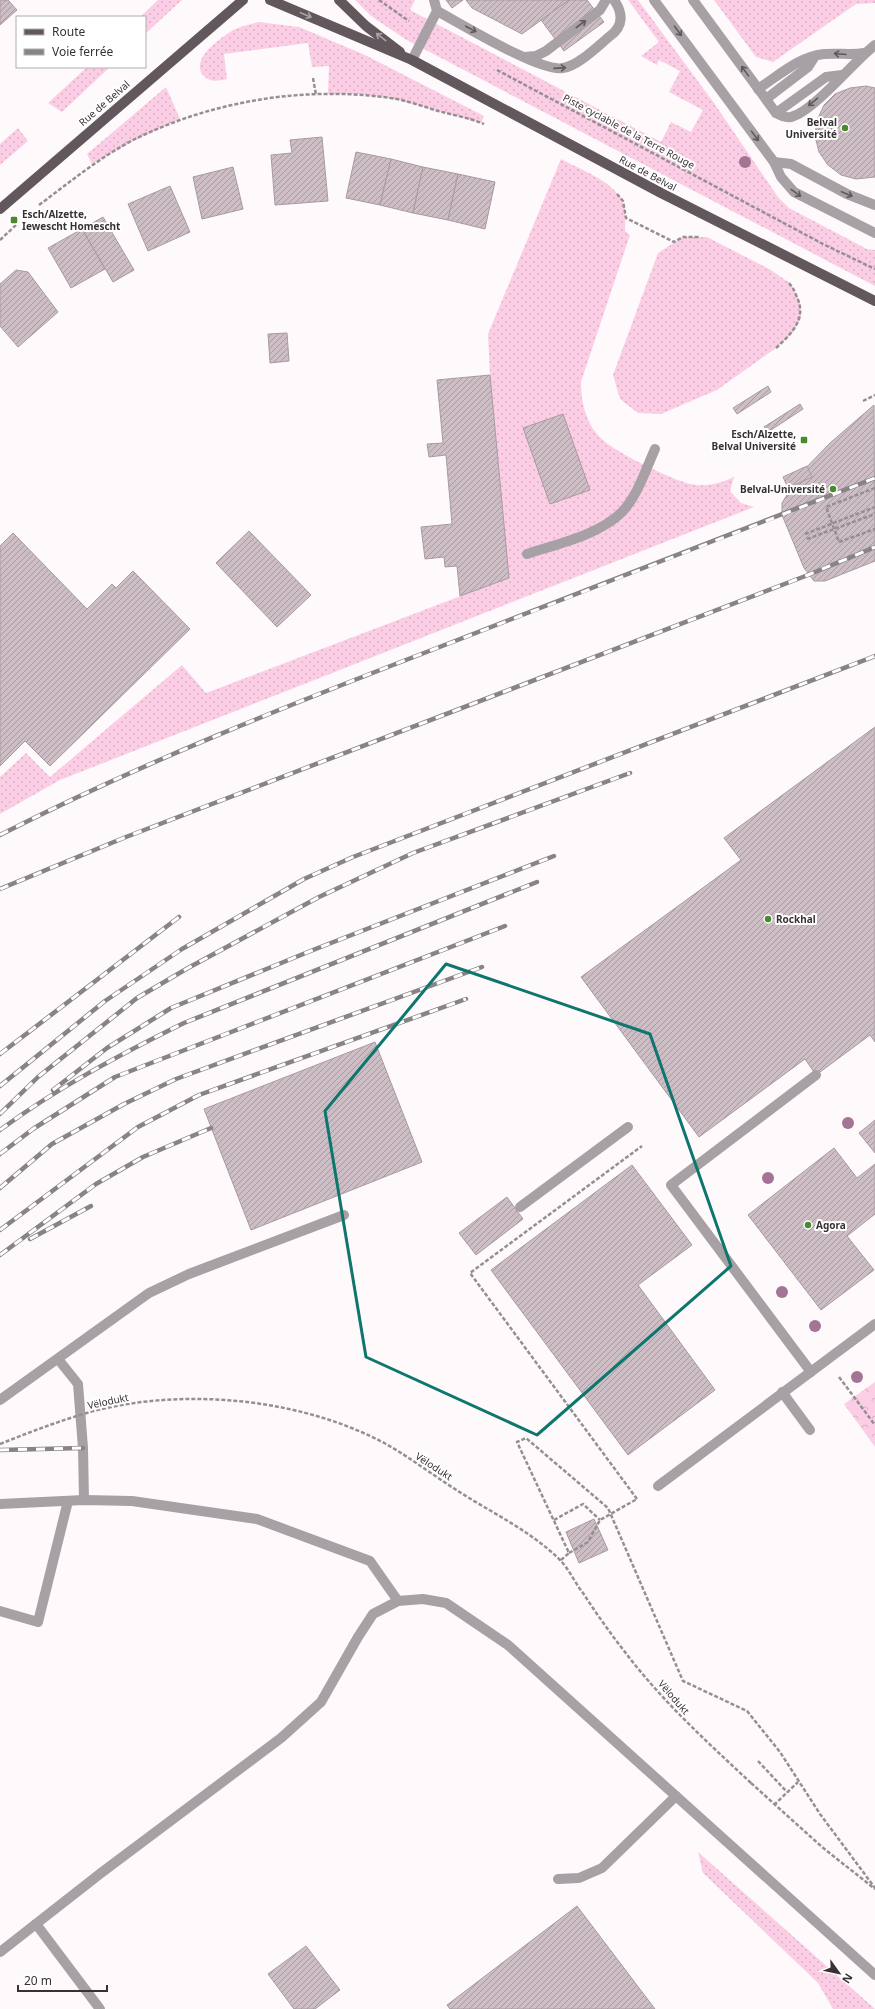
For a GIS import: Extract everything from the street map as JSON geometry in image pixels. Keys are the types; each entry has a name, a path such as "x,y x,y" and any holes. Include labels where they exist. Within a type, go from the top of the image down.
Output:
{"main road":[{"name":"Rue de Belval","path":"0,209 243,0"},
{"name":"Rue de Belval","path":"270,0 412,60 661,193 875,301"},
{"name":"Rue de Belval","path":"340,0 366,26 412,60"}],"street":[{"path":"412,60 437,11 434,0"},
{"path":"524,57 536,56 546,51 600,10 606,0"},
{"path":"437,11 524,57 547,67 561,69 572,66 614,34 622,22 620,9 614,0"},
{"path":"654,0 774,162 781,178 794,192 835,214 874,231"},
{"path":"693,0 776,113 782,117 789,118 797,115 825,92 875,45"},
{"path":"758,89 803,59 823,54 843,55 865,53"},
{"path":"766,99 808,67 815,56"},
{"path":"776,113 826,77 842,75"},
{"path":"774,162 790,164 847,194 874,204"},
{"path":"527,554 602,527 622,511 637,490 654,449"},
{"path":"811,1372 671,1186 816,1075"},
{"path":"520,1207 628,1127"},
{"path":"0,1400 58,1360 148,1293 189,1274 344,1215"},
{"path":"658,1486 875,1324"},
{"path":"58,1360 78,1384 83,1448 84,1500"},
{"path":"782,1392 810,1430"},
{"path":"0,1504 84,1500 132,1500 257,1519 370,1561 398,1601"},
{"path":"0,1611 38,1622 68,1501"},
{"path":"0,1952 281,1738 321,1702 358,1636 373,1614 398,1601 423,1599 446,1603 508,1645 875,1975"},
{"path":"558,1879 579,1878 602,1868 676,1796"},
{"path":"36,1924 100,2009"}],"path":[{"path":"379,0 426,32"},
{"name":"Piste cyclable de la Terre Rouge","path":"496,69 823,244 875,269"},
{"path":"313,78 316,95"},
{"path":"33,210 92,164 133,141 180,119 220,107 268,98 361,94 399,100 488,126"},
{"path":"615,192 622,201 626,218 674,242 683,237 707,237"},
{"path":"0,240 16,225"},
{"path":"776,348 792,334 801,318 800,302 790,284 784,280"},
{"path":"863,401 875,395"},
{"path":"875,488 826,507 839,542 875,529"},
{"path":"805,534 875,507"},
{"path":"806,539 875,514"},
{"path":"561,1560 569,1553 588,1542 600,1520 636,1499 470,1273 642,1146"},
{"path":"826,1360 875,1425"},
{"name":"Vëlodukt","path":"0,1444 44,1427 91,1412 141,1402 181,1399 222,1400 264,1404 306,1414 348,1427 385,1444 527,1534 561,1560 626,1653 682,1719 822,1847 875,1889"},
{"path":"569,1553 517,1442 526,1438 608,1508 683,1681 748,1711 780,1752 798,1782 875,1889"},
{"path":"554,1520 583,1504 600,1520"},
{"path":"758,1761 787,1792"},
{"path":"774,1804 798,1782"}],"highlighted area":[{"path":"446,964 650,1034 731,1266 537,1435 366,1357 325,1111"}],"green space":[{"path":"158,0 182,0 146,33 146,16 141,16"},
{"path":"355,0 415,0 410,10 661,142 671,122 691,132 703,110 669,92 680,71 659,60 657,65 641,56 659,42 628,0 638,0 714,103 778,197 789,208 867,249 875,250 875,286 405,39 371,16"},
{"path":"714,0 875,0 875,3 856,4 773,62 756,57"},
{"path":"259,22 299,27 365,55 484,116 481,123 399,100 361,94 328,94 329,66 312,67 308,43 224,54 227,79 213,81 207,79 202,74 200,68 201,61 204,55 215,43 233,30"},
{"path":"86,68 109,68 62,112 48,103"},
{"path":"166,87 180,119 133,141 92,164 87,154"},
{"path":"18,128 28,141 0,165 0,144"},
{"path":"561,159 595,176 617,193 625,207 625,231 630,235 581,382 587,418 593,429 604,441 638,462 687,483 706,485 734,477 730,491 741,503 754,507 60,780 0,814 0,777 26,753 50,777 182,665 206,693 508,578 490,375 488,334"},
{"path":"683,237 707,237 771,270 791,284 800,302 801,318 792,334 776,348 717,390 661,414 638,413 620,399 613,375 658,253"},
{"path":"875,1382 875,1447 844,1404"},
{"path":"698,1852 875,2009 833,2009 818,1983 703,1873"}],"building":[{"path":"0,0 8,0 17,10 0,25"},
{"path":"446,0 463,0 452,8"},
{"path":"466,0 569,0 522,34 472,8"},
{"path":"569,0 587,0 604,22 564,51 541,20"},
{"name":"Belval Université","path":"866,86 875,88 875,177 856,179 841,175 828,165 819,152 815,136 817,120 824,105 835,94 850,88"},
{"path":"322,137 328,201 275,205 271,155 292,153 290,140"},
{"path":"356,152 391,159 380,205 346,198"},
{"path":"391,159 423,167 413,213 380,205"},
{"path":"233,167 243,209 202,219 193,177"},
{"path":"423,167 458,174 448,220 413,213"},
{"path":"458,174 495,182 485,229 448,220"},
{"path":"170,186 190,232 148,251 128,204"},
{"path":"103,217 134,270 113,282 82,229"},
{"path":"82,229 105,269 71,288 48,248"},
{"path":"16,270 28,272 58,312 18,347 0,326 0,284"},
{"path":"287,333 289,361 270,363 268,334"},
{"path":"490,375 509,578 460,596 457,566 445,567 444,557 425,559 421,527 452,524 446,455 429,457 427,444 443,443 437,380"},
{"path":"768,386 771,392 737,414 733,408"},
{"path":"800,404 803,409 768,432 764,427"},
{"name":"Belval-Université","path":"874,405 875,561 825,581 814,581 804,568 782,515 782,503 799,475 830,443"},
{"path":"563,414 590,490 550,504 523,428"},
{"path":"807,466 812,477 788,488 783,477"},
{"path":"249,531 311,595 277,627 216,563"},
{"path":"13,533 87,609 112,584 116,588 133,571 190,629 50,766 25,741 0,766 0,546"},
{"name":"Rockhal","path":"875,727 875,1042 870,1035 816,1075 805,1059 699,1137 581,977 741,860 724,838"},
{"path":"375,1042 422,1162 251,1230 204,1109"},
{"path":"875,1120 875,1153 859,1133"},
{"name":"Agora","path":"834,1148 857,1178 875,1164 875,1214 847,1236 874,1270 821,1310 748,1215"},
{"path":"632,1165 692,1245 638,1285 715,1390 628,1455 491,1270"},
{"path":"507,1197 523,1219 476,1255 459,1233"},
{"path":"594,1519 608,1550 579,1563 566,1532"},
{"path":"577,1906 655,2009 450,2009 447,2005"},
{"path":"306,1946 340,1990 315,2009 294,2009 268,1974"}],"railway":[{"path":"0,835 107,783 271,713 875,478"},
{"path":"0,889 126,837 808,575 875,547"},
{"path":"0,1086 105,1001 182,949 304,879 353,857 875,656"},
{"path":"0,1114 38,1077 137,998 188,968 319,897 413,853 630,773"},
{"path":"53,1090 107,1048 171,1008 313,950 554,856"},
{"path":"0,1130 44,1100 90,1072 184,1023 537,882"},
{"path":"0,1054 179,917"},
{"path":"0,1154 33,1129 115,1077 505,926"},
{"path":"0,1188 52,1144 124,1104 176,1079 482,967"},
{"path":"0,1230 138,1127 199,1095 466,999"},
{"path":"0,1255 96,1184 143,1157 211,1128"},
{"path":"30,1239 91,1206"},
{"path":"0,1450 83,1448"}],"place":[{"name":"Belval Université","path":"845,128"},
{"name":"Esch/Alzette, Iewescht Homescht","path":"14,220"},
{"name":"Esch/Alzette, Belval Université","path":"804,440"},
{"name":"Belval-Université","path":"833,489"},
{"name":"Rockhal","path":"768,919"},
{"name":"Agora","path":"808,1225"}]}
